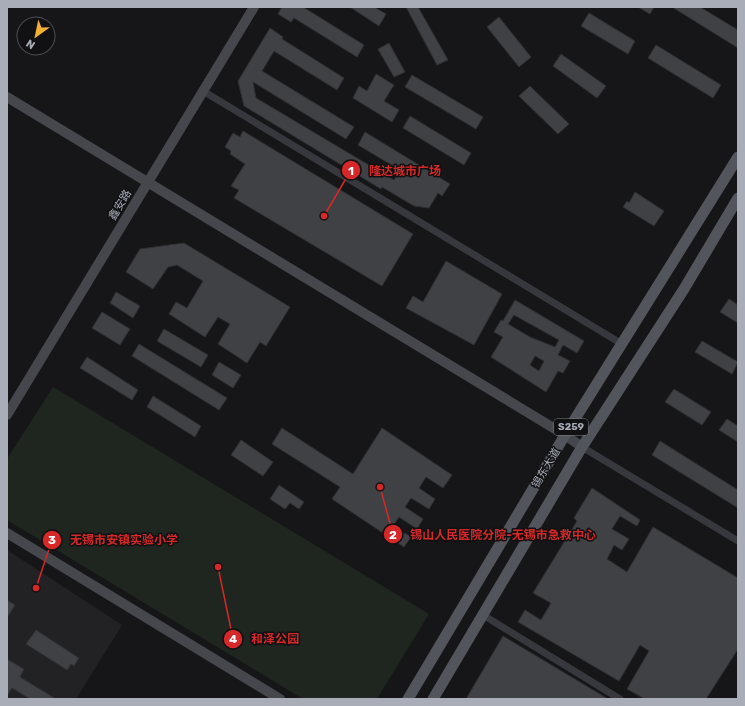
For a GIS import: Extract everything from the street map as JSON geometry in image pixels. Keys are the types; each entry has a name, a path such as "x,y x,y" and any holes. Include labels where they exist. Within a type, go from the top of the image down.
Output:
{"main road":[{"name":"锡东大道","path":"408,699 565,435 738,157"},
{"name":"锡东大道","path":"433,699 582,447 684,290 738,198"}],"street":[{"name":"鑫安路","path":"7,415 254,7"},
{"path":"203,91 622,344"},
{"path":"7,97 738,541"},
{"path":"7,533 280,699"},
{"path":"482,615 620,699"}],"shaded area":[{"path":"53,387 429,614 377,699 303,699 7,520 7,459"},
{"path":"7,550 122,625 76,699 7,699"}],"building":[{"path":"282,7 303,7 364,45 357,57 294,18 291,22 278,14"},
{"path":"350,7 374,7 386,14 379,26"},
{"path":"406,7 418,7 448,60 437,65"},
{"path":"638,7 654,7 650,14"},
{"path":"672,7 700,7 738,30 738,48"},
{"path":"589,13 635,41 628,54 581,26"},
{"path":"499,17 531,57 519,67 487,27"},
{"path":"270,28 283,37 282,39 344,78 337,90 274,51 262,71 354,127 346,139 253,82 256,98 394,180 400,170 358,145 365,132 450,184 442,196 438,193 429,208 414,206 382,187 381,189 244,106 238,81"},
{"path":"389,43 405,72 394,77 378,49"},
{"path":"656,45 721,85 713,98 648,58"},
{"path":"561,54 606,86 597,98 553,66"},
{"path":"376,74 394,85 384,101 399,110 392,122 353,98 359,86 367,91"},
{"path":"412,75 483,117 476,129 405,87"},
{"path":"530,86 569,124 558,134 519,96"},
{"path":"410,116 471,153 464,165 403,128"},
{"path":"243,131 413,234 382,286 234,198 239,190 231,186 245,164 230,154 231,151 225,147 233,133 240,137"},
{"path":"635,192 664,211 654,226 623,207 627,201 629,203"},
{"path":"184,243 290,307 266,346 260,342 247,363 218,344 230,324 218,317 205,337 169,314 176,302 187,308 203,281 177,265 168,267 153,289 126,272 140,249"},
{"path":"446,261 502,294 474,345 406,308 413,296 423,302"},
{"path":"116,292 140,306 133,318 110,303"},
{"path":"729,299 738,305 738,323 720,312"},
{"path":"515,300 584,341 577,353 563,345 558,355 570,361 563,373 558,371 546,392 491,357 503,337 494,332 501,320 503,321","holes":["514,315 559,340 555,347 530,337 508,324","535,356 544,361 539,371 530,365"]},
{"path":"102,312 130,329 120,345 92,328"},
{"path":"164,329 208,355 201,367 157,341"},
{"path":"702,341 738,362 732,374 695,352"},
{"path":"139,344 227,398 219,410 132,356"},
{"path":"87,357 138,390 132,400 80,368"},
{"path":"219,362 241,375 233,388 212,375"},
{"path":"674,389 711,412 702,425 665,402"},
{"path":"153,396 201,426 195,437 147,407"},
{"path":"727,419 738,426 738,442 719,430"},
{"path":"282,428 353,474 382,428 452,475 443,488 426,477 419,488 435,499 429,509 411,498 405,507 423,519 417,529 399,517 393,526 411,537 404,547 332,499 340,487 272,444"},
{"path":"241,440 273,462 263,476 231,455"},
{"path":"660,441 738,490 738,508 652,455"},
{"path":"279,485 304,502 299,509 290,503 285,509 270,499"},
{"path":"592,488 640,520 637,526 620,516 612,529 629,539 622,550 614,545 607,559 627,572 653,527 738,578 738,649 706,699 645,699 627,689 649,651 640,645 619,681 518,622 525,610 541,620 551,603 533,593 577,521 574,518"},
{"path":"7,600 15,605 7,618"},
{"path":"36,630 79,658 74,666 71,664 67,670 26,644"},
{"path":"503,636 608,699 466,699"},
{"path":"7,659 24,669 20,677 56,699 30,699 12,688 7,696"}],"place":[{"name":"隆达城市广场","path":"324,216"},
{"name":"锡山人民医院分院-无锡市急救中心","path":"380,487"},
{"name":"和泽公园","path":"218,567"},
{"name":"无锡市安镇实验小学","path":"36,588"}]}
